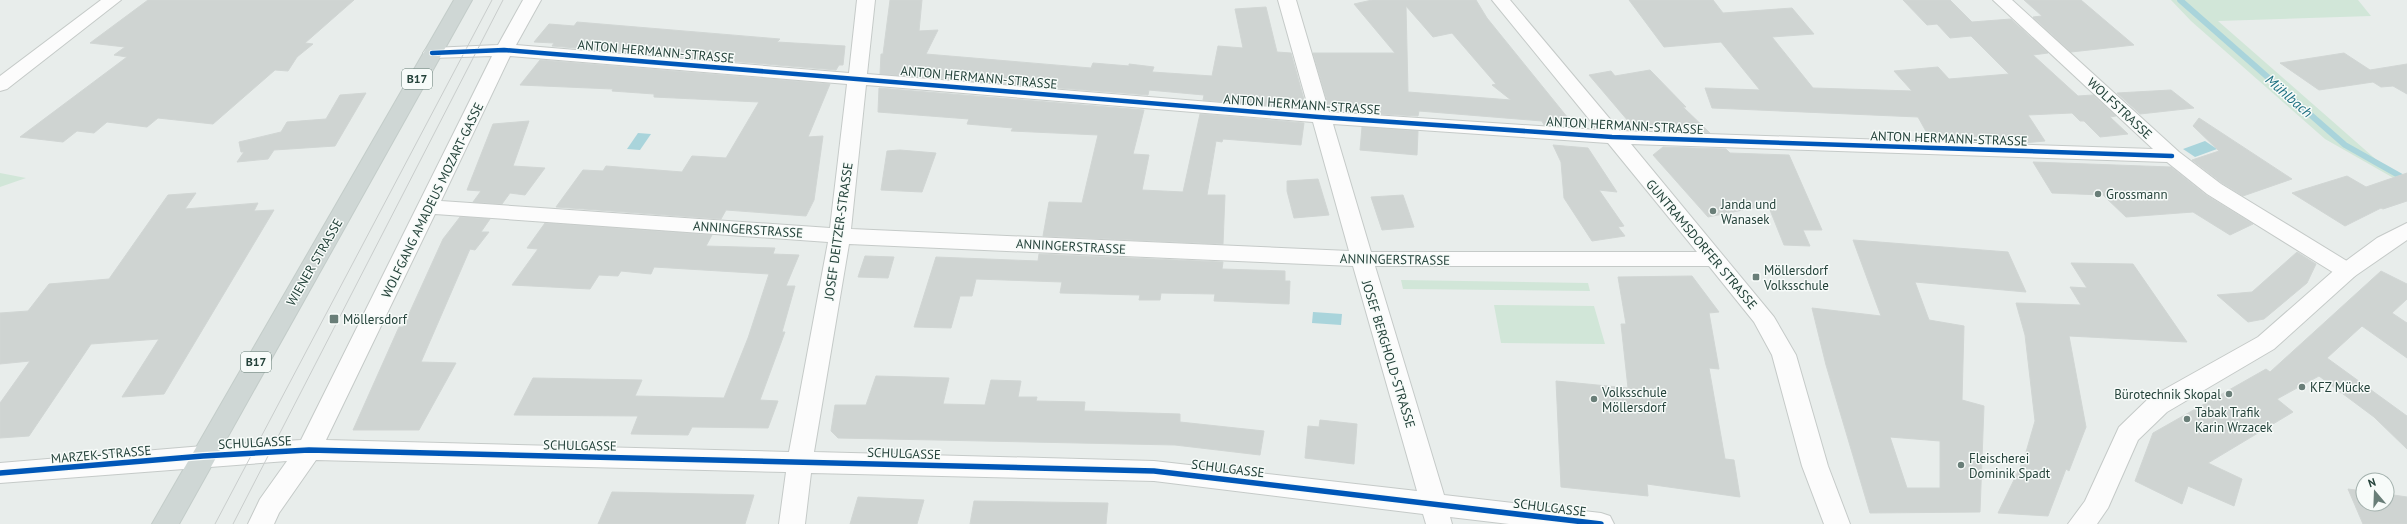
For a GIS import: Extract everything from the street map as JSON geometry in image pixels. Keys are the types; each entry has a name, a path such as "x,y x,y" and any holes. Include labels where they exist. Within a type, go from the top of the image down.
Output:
{"main road":[{"name":"WIENER STRASSE","path":"166,524 203,456 463,0"}],"street":[{"path":"0,85 112,0"},
{"name":"WOLFGANG AMADEUS MOZART-GASSE","path":"260,524 269,507 309,450 429,207 504,50 532,0"},
{"name":"JOSEF DEITZER-STRASSE","path":"792,524 800,461 840,236 859,78 866,0"},
{"name":"JOSEF BERGHOLD-STRASSE","path":"1287,0 1319,117 1436,514"},
{"name":"GUNTRAMSDORFER STRASSE","path":"1501,0 1612,137 1763,317 1784,355 1816,466 1837,524"},
{"name":"WOLFSTRASSE","path":"2002,0 2172,156 2214,189 2347,271"},
{"name":"ANTON HERMANN-STRASSE","path":"432,52 504,50 1319,117 1612,137 2172,156"},
{"name":"ANNINGERSTRASSE","path":"429,207 840,236 1361,259 1714,259"},
{"path":"2081,524 2095,508 2128,434 2158,405 2266,343 2347,271 2385,243 2407,230"},
{"name":"SCHULGASSE","path":"203,456 309,450 800,461 1154,471 1436,514 1601,524"},
{"name":"MARZEK-STRASSE","path":"0,473 203,456"}],"green space":[{"path":"2171,0 2358,0 2371,16 2218,21 2404,184 2325,139 2191,21"},
{"path":"0,173 26,178 0,187"},
{"path":"1401,280 1588,283 1590,291 1403,289"},
{"path":"1494,305 1594,306 1605,344 1501,343"}],"water":[{"path":"638,133 651,134 640,150 627,149"},
{"path":"2205,141 2217,149 2195,157 2183,149"},
{"path":"1313,312 1342,314 1341,325 1312,323"}],"building":[{"path":"148,0 354,0 305,43 313,44 297,57 288,71 275,70 213,124 158,118 147,127 107,122 94,133 77,131 63,142 20,137 127,57 114,55 125,47 90,43"},
{"path":"890,0 922,0 919,31 938,30 926,54 1091,68 1093,63 1129,66 1129,64 1154,67 1152,72 1212,76 1218,46 1243,48 1235,9 1266,7 1277,52 1291,53 1305,103 1301,102 1303,108 1203,100 1204,95 1149,90 1148,95 880,74 881,54 883,54"},
{"path":"1372,0 1476,0 1487,18 1568,118 1559,126 1544,125 1542,121 1419,111 1418,116 1363,113 1364,107 1328,104 1313,53 1395,53 1354,4","holes":["1406,6 1433,37 1452,33 1496,84 1492,85 1511,100 1408,92"]},
{"path":"1629,0 1713,0 1723,13 1792,8 1814,34 1772,37 1813,88 1912,91 1894,71 1938,67 1949,79 2009,74 1971,36 1950,38 1937,24 1927,25 1903,0 1950,0 1972,22 2011,19 2048,53 2033,55 2078,96 2093,95 2116,116 2110,117 2128,134 2100,137 2084,121 2080,121 2072,113 2028,115 2045,141 2023,143 2018,138 1928,135 1918,117 1712,108 1705,88 1760,90 1721,42 1664,47"},
{"path":"2024,0 2081,0 2134,45 2071,52 2033,17 2042,16"},
{"path":"577,22 780,39 777,42 845,46 843,65 839,65 836,70 552,46 554,43 534,42 549,24 574,26"},
{"path":"2344,53 2370,70 2407,64 2407,94 2393,86 2381,87 2373,82 2319,90 2280,63"},
{"path":"540,60 830,84 808,137 823,136 814,200 806,216 726,210 721,219 556,207 583,170 603,171 606,166 682,172 692,156 726,158 759,102 654,97 654,94 612,91 613,89 520,85"},
{"path":"1650,70 1686,107 1683,107 1710,133 1680,132 1687,126 1634,124 1629,122 1589,75 1611,71 1615,76"},
{"path":"879,88 1144,110 1133,154 1149,155 1142,190 1183,192 1200,114 1304,123 1301,145 1223,139 1222,142 1216,141 1207,195 1225,195 1223,244 1043,236 1049,202 1082,203 1098,135 1011,131 1013,128 967,124 969,119 878,112"},
{"path":"2171,90 2194,108 2140,114 2117,93"},
{"path":"366,93 335,146 274,150 268,159 237,162 244,152 241,152 239,142 281,132 287,122 326,119 340,95"},
{"path":"2199,118 2292,179 2243,196 2222,183 2192,160 2219,151 2193,126"},
{"path":"529,121 513,166 545,168 525,195 510,193 502,204 473,202 481,191 467,190 493,124"},
{"path":"1362,127 1418,131 1417,155 1360,150"},
{"path":"1553,145 1588,148 1617,192 1599,190 1624,226 1618,227 1625,236 1592,241 1564,198 1561,162"},
{"path":"1663,147 1726,149 1730,153 1789,155 1822,230 1803,230 1810,246 1784,245 1768,205 1708,217 1653,155"},
{"path":"900,150 936,153 922,192 881,190 887,151"},
{"path":"2033,162 2171,167 2206,195 2253,224 2230,235 2193,212 2126,217 2103,195 2052,193"},
{"path":"2407,173 2407,201 2383,209 2381,208 2345,226 2292,193 2347,176 2366,187"},
{"path":"1318,179 1329,215 1294,218 1287,191 1287,181"},
{"path":"196,193 185,209 258,203 254,211 274,210 164,394 122,397 159,339 91,344 29,436 0,438 0,403 30,361 0,364 0,313 28,311 49,284 109,279 168,195"},
{"path":"1403,195 1414,227 1382,230 1371,197"},
{"path":"460,217 490,219 481,232 489,232 475,250 470,249 421,362 456,363 419,430 353,430 399,327 403,327 443,239"},
{"path":"545,223 712,235 706,246 775,248 773,254 799,255 786,286 795,286 782,332 785,332 760,400 778,401 768,428 692,427 688,435 631,434 638,416 514,415 533,378 642,380 635,396 724,398 748,338 769,274 654,267 651,274 621,271 618,276 599,275 590,289 512,285 538,249 527,248"},
{"path":"1853,240 2008,252 2026,292 1915,282 1929,320 1964,326 1962,400 1984,406 1980,512 1870,513 1826,365 1812,308 1881,316","holes":["1890,437 1940,441 1940,488 1907,488"]},
{"path":"2297,252 2316,264 2307,283 2264,319 2248,322 2217,295 2252,292"},
{"path":"1039,254 1223,262 1222,269 1285,271 1285,281 1290,281 1289,304 1214,301 1215,294 1161,293 1160,300 1139,300 1140,295 1060,293 1062,282 976,279 972,296 960,296 951,328 914,327 936,257 1038,261"},
{"path":"865,256 894,257 888,278 858,277"},
{"path":"2071,263 2133,264 2187,342 2069,336 2086,427 2069,471 2066,469 2048,516 1998,513 2024,459 2035,421 2025,335 2016,303 2081,305 2070,287 2087,288"},
{"path":"2381,271 2407,284 2407,299 2392,313 2407,323 2407,358 2362,326 2327,358 2407,416 2407,449 2374,417 2319,376 2277,399 2293,412 2208,463 2242,479 2234,506 2188,486 2182,504 2135,481 2153,433 2266,369 2270,372"},
{"path":"1692,276 1719,312 1709,313 1719,369 1709,368 1725,459 1734,460 1740,497 1647,484 1648,496 1561,487 1556,381 1628,388 1621,324 1626,324 1618,277"},
{"path":"876,376 949,378 943,404 985,405 991,380 1021,381 1018,397 1037,397 1036,401 1085,402 1084,411 1180,414 1180,422 1264,431 1260,455 1175,445 838,438 831,431 835,405 866,405"},
{"path":"1320,420 1357,424 1354,464 1305,458 1308,426 1319,427"},
{"path":"2348,489 2355,490 2355,505"},
{"path":"612,492 754,495 745,524 598,524"},
{"path":"2395,495 2407,497 2407,524 2363,524 2358,512 2395,512"},
{"path":"858,497 924,500 917,524 850,524"},
{"path":"974,501 1108,503 1106,524 970,524"}],"waterway":[{"name":"Mühlbach","path":"2180,0 2345,145 2407,180"}],"tram line":[{"path":"215,524 492,0"},
{"path":"233,524 503,0"}],"cycle path":[{"path":"432,53 504,50 1319,117 1612,137 2172,156"},
{"path":"0,473 203,456 309,450 1154,471 1601,524"}],"place":[{"name":"Grossmann","path":"2098,194"},
{"name":"Janda und Wanasek","path":"1713,211"},
{"name":"Möllersdorf Volksschule","path":"1756,277"},
{"name":"Möllersdorf","path":"334,319"},
{"name":"KFZ Mücke","path":"2302,387"},
{"name":"Bürotechnik Skopal","path":"2229,394"},
{"name":"Volksschule Möllersdorf","path":"1594,399"},
{"name":"Tabak Trafik Karin Wrzacek","path":"2187,419"},
{"name":"Fleischerei Dominik Spadt","path":"1961,465"}]}
